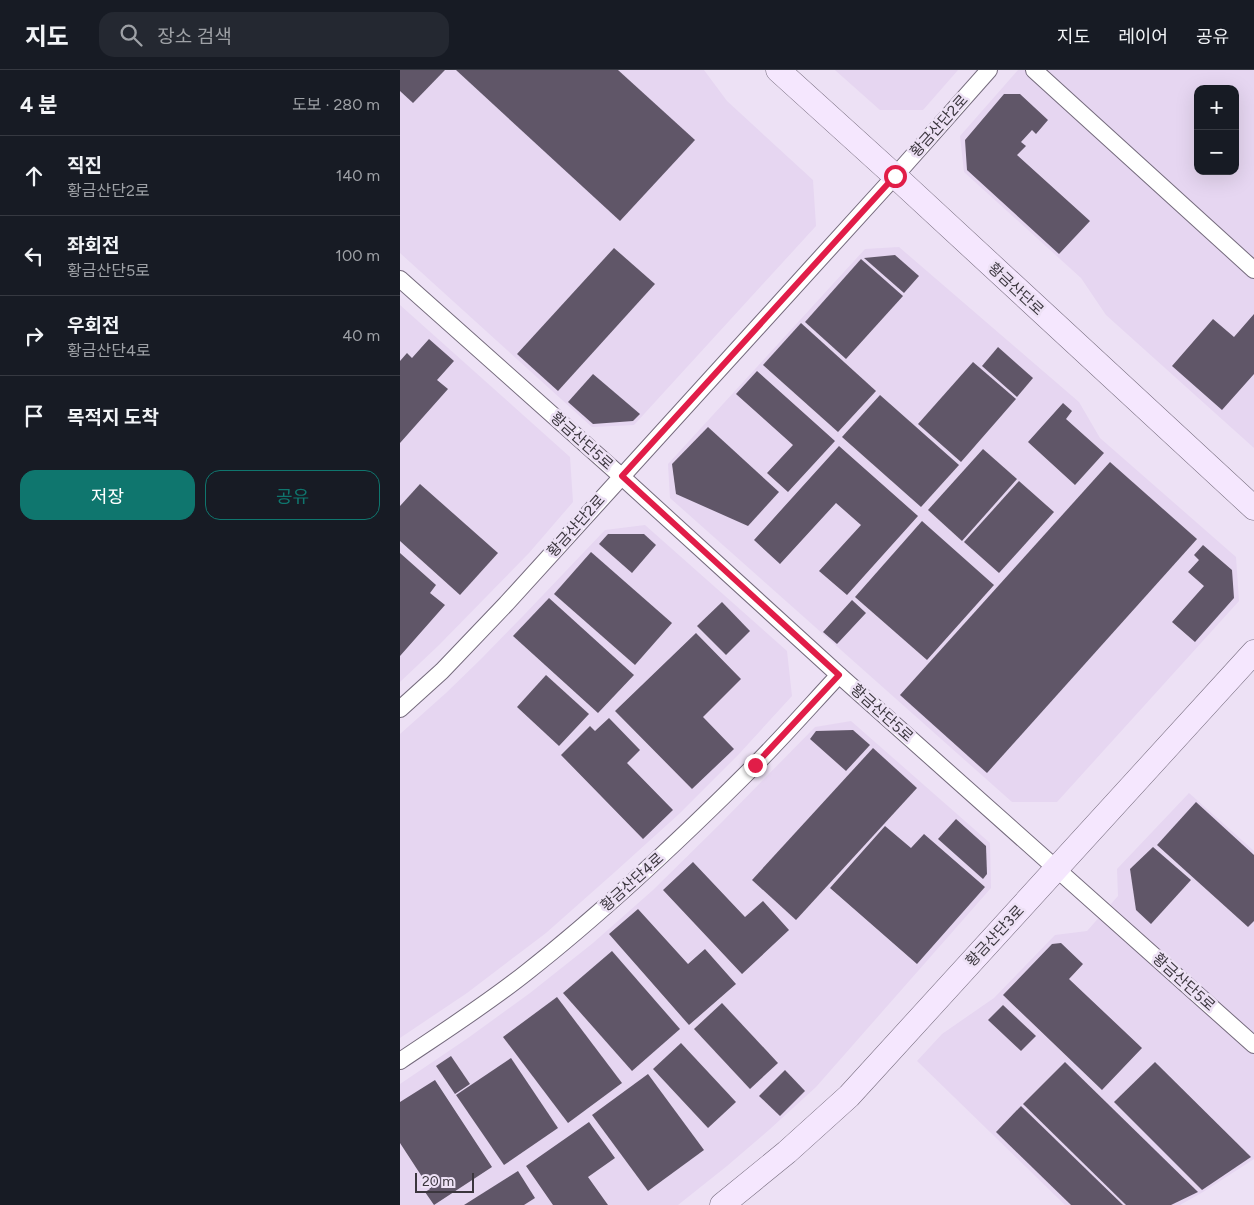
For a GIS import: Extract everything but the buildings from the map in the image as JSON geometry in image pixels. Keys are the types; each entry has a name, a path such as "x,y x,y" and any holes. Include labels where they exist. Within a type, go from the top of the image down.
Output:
{"street":[{"name":"황금산단로","path":"778,70 1254,508"},
{"name":"황금산단2로","path":"400,709 442,671 499,611 989,70"},
{"path":"1034,70 1254,270"},
{"name":"황금산단5로","path":"400,279 622,476 839,675 1254,1044"},
{"name":"황금산단3로","path":"722,1205 787,1152 849,1096 1254,652"},
{"name":"황금산단4로","path":"400,1061 486,1004 572,936 629,886 755,765 839,675"}],"shaded area":[{"path":"400,70 704,70 727,101 813,180 816,226 634,425 592,427 400,253"},
{"path":"835,70 958,70 923,110 880,110"},
{"path":"1018,70 1254,70 1254,448 1106,315 1081,278 964,172 960,136"},
{"path":"899,247 1079,402 1100,438 1236,557 1239,601 1057,802 1012,802 670,498 668,464 865,249"},
{"path":"400,305 570,457 573,502 529,553 400,682"},
{"path":"645,525 787,651 792,696 739,754 679,814 546,933 467,993 400,1038 400,734 481,659 605,530"},
{"path":"851,721 990,843 991,888 816,1087 727,1166 678,1205 400,1205 400,1084 530,993 593,943 653,890 815,727"},
{"path":"1189,793 1254,851 1254,1159 1180,1205 1065,1205 917,1061 942,1034 994,998 1055,935 1087,931 1118,896 1117,869"}],"route":[{"path":"755,765 839,675 622,476 895,176"}]}
